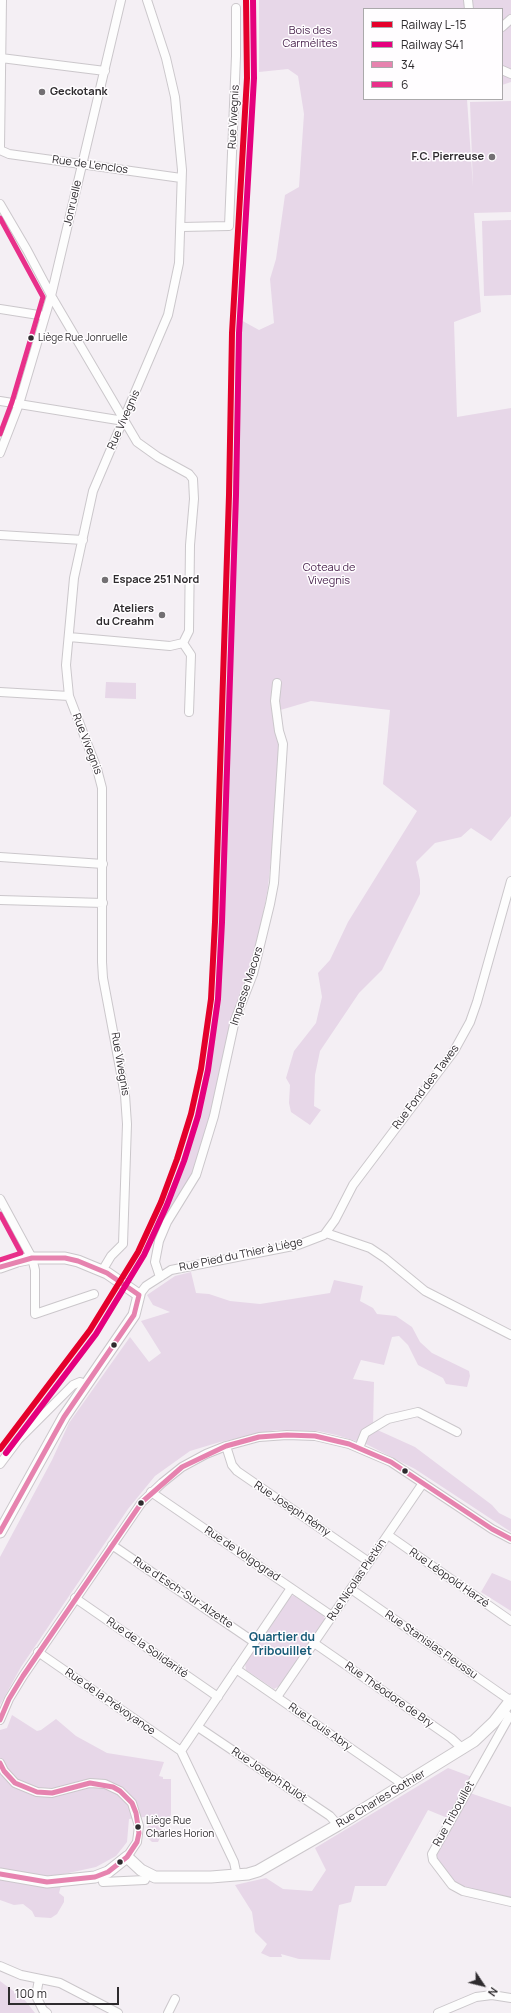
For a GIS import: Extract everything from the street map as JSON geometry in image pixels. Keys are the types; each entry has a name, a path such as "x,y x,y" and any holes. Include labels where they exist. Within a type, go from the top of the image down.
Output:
{"street":[{"path":"0,147 2,0"},
{"name":"Jonruelle","path":"0,453 19,404 51,296 121,0"},
{"name":"Rue Vivegnis","path":"104,1272 111,1256 123,1244 124,1194 128,1138 124,1087 103,978 102,788 97,769 69,696 66,665 74,578 93,491 168,315 177,278 182,227 181,178 175,92 166,58 147,0"},
{"name":"Rue Vivegnis","path":"182,227 229,226 236,67 236,8"},
{"path":"503,26 511,19"},
{"path":"1,58 105,71"},
{"name":"Rue de L'enclos","path":"0,150 9,154 181,178"},
{"path":"0,204 27,250 51,296 137,442 158,458 189,474 193,479 194,500 190,545 189,632 183,643 170,646 69,637"},
{"path":"0,309 45,316"},
{"path":"0,401 124,421"},
{"path":"0,535 82,540"},
{"path":"183,643 191,656 189,712"},
{"name":"Impasse Macors","path":"160,1277 155,1262 159,1241 167,1222 196,1175 214,1116 235,1020 254,974 270,904 274,883 283,744 279,731 275,702 277,683"},
{"path":"0,692 69,696"},
{"path":"0,856 103,864"},
{"name":"Rue Fond des Tawes","path":"326,1233 361,1174 454,1051 470,1022 511,881"},
{"path":"0,900 103,903"},
{"path":"0,1199 32,1258 35,1270 35,1314 94,1294"},
{"path":"326,1233 370,1248 385,1258 425,1291 511,1335"},
{"name":"Rue Pied du Thier à Liège","path":"136,1292 171,1270 298,1244 326,1233"},
{"path":"0,1267 32,1258 65,1258 78,1261 104,1272 136,1292 134,1315 64,1417 0,1532"},
{"path":"0,1464 18,1440 73,1385 80,1382 86,1384"},
{"path":"359,1448 365,1433 388,1419 418,1412 457,1432"},
{"path":"0,1720 15,1688 38,1652 133,1514 151,1492 182,1467 206,1454 226,1446 259,1438 287,1435 330,1439 359,1448 391,1462 492,1529 511,1539"},
{"name":"Rue Joseph Rémy","path":"226,1446 232,1465 237,1471 369,1562"},
{"name":"Rue Nicolas Pietkin","path":"277,1697 423,1483"},
{"name":"Rue de Volgograd","path":"151,1492 332,1616"},
{"name":"Rue Léopold Harzé","path":"388,1535 511,1621"},
{"name":"Rue d'Esch-Sur-Alzette","path":"112,1545 254,1642"},
{"path":"236,1876 234,1862 181,1751 291,1588"},
{"name":"Rue Stanislas Fleussu","path":"351,1589 511,1700"},
{"name":"Rue de la Solidarité","path":"75,1598 218,1697"},
{"name":"Rue Théodore de Bry","path":"314,1643 451,1738 463,1749"},
{"name":"Rue de la Prévoyance","path":"38,1652 181,1751"},
{"name":"Rue Louis Abry","path":"236,1669 404,1785"},
{"name":"Rue Charles Gothier","path":"147,1874 154,1877 236,1876 258,1872 463,1749 485,1731 511,1700"},
{"name":"Rue Tribouillet","path":"503,1710 509,1717 432,1854 433,1860 452,1885 463,1891 511,1902"},
{"name":"Rue Joseph Rulot","path":"198,1727 330,1816 338,1825"},
{"path":"0,1763 4,1771 15,1783 37,1792 52,1793 90,1783 105,1784 120,1791 132,1803 139,1826 138,1842 127,1856 108,1872 95,1877 66,1881 36,1881 0,1874"},
{"path":"103,1882 144,1880 147,1874 127,1856"},
{"path":"0,1966 21,1975 60,1983 118,2013"},
{"path":"39,1979 36,1996 43,2010 47,2013"},
{"path":"438,2013 476,1997 492,1995 511,1998"},
{"path":"168,2013 174,1999"}],"green space":[{"name":"Coteau de Vivegnis","path":"259,0 511,0 511,82 503,85 503,8 363,8 363,100 467,100 473,187 470,102 511,101 511,212 474,213 481,312 454,322 457,417 511,408 511,816 491,841 471,828 461,837 435,843 416,862 420,880 420,894 382,970 359,993 320,1051 315,1075 314,1106 321,1110 310,1125 291,1112 289,1103 290,1085 286,1078 294,1051 316,1023 322,997 318,973 330,960 348,922 417,811 383,784 390,710 311,701 277,711 283,744 268,887 254,965 192,1174 157,1237 153,1230 182,1160 195,1115 206,1069 215,1008 239,319 259,330 274,323 270,279 276,259 285,195 299,187 304,114 298,76 288,69 259,72"},
{"path":"511,220 511,295 484,296 482,221"},
{"path":"106,682 136,683 136,699 105,698"},
{"path":"191,1272 196,1293 209,1294 230,1301 260,1304 330,1293 334,1280 363,1286 360,1301 373,1308 377,1314 396,1316 412,1327 420,1342 432,1353 469,1371 470,1376 467,1387 446,1384 443,1378 418,1365 408,1345 399,1336 392,1337 384,1365 361,1360 353,1379 374,1382 373,1428 415,1447 492,1505 499,1513 511,1519 511,1532 415,1469 366,1444 336,1435 318,1431 276,1430 220,1442 190,1451 155,1476 128,1509 21,1667 0,1705 0,1557 52,1460 69,1423 130,1337 149,1362 161,1353 141,1321 170,1312 153,1305 147,1295 175,1276"},
{"path":"492,1573 511,1581 511,1611 481,1592"},
{"path":"293,1595 323,1615 325,1619 281,1685 274,1689 246,1670 245,1663 289,1598"},
{"path":"12,1715 37,1731 41,1730 56,1719 76,1736 107,1753 164,1762 159,1776 163,1777 163,1779 171,1779 171,1815 162,1826 162,1834 158,1842 152,1842 145,1835 151,1816 129,1819 127,1842 116,1856 96,1867 64,1874 59,1893 64,1897 64,1902 57,1914 51,1918 35,1917 32,1911 23,1904 14,1905 0,1900 0,1730 7,1728"},
{"path":"448,1768 472,1777 450,1819 428,1810 386,1886 355,1886 351,1902 339,1905 330,1960 299,1959 281,1954 282,1957 270,1957 261,1953 267,1944 255,1932 252,1912 235,1885 266,1878 283,1889 312,1891 326,1870 315,1848"},
{"path":"470,1793 511,1807 511,1899 466,1890 451,1883 434,1854"},
{"path":"0,1981 24,1999 35,2013 0,2013"}],"rail line":[{"name":"L-15","path":"0,1449 90,1330 138,1252 161,1202 177,1159 191,1114 201,1069 211,999 215,922 229,495 232,333 247,78 246,0"},
{"name":"S41","path":"6,1453 96,1334 144,1255 167,1205 184,1161 198,1116 208,1070 218,999 222,922 236,495 239,333 254,78 253,0"}],"transit line":[{"name":"6","path":"0,218 43,297 12,402 0,434"},
{"name":"6","path":"0,1214 21,1253 0,1260"},
{"name":"34","path":"0,1267 32,1258 65,1258 78,1261 107,1273 139,1295 134,1315 64,1417 0,1532"},
{"name":"34","path":"0,1720 9,1699 23,1676 142,1502 182,1467 226,1446 259,1437 287,1435 315,1436 349,1444 391,1462 492,1529 511,1539"},
{"name":"34","path":"0,1763 4,1771 15,1783 37,1792 52,1793 90,1783 113,1787 120,1791 132,1803 136,1813 139,1833 137,1842 127,1857 108,1872 95,1877 47,1882 0,1874"}],"place":[{"name":"Geckotank","path":"42,92"},
{"name":"F.C. Pierreuse","path":"492,157"},
{"name":"Liège Rue Jonruelle","path":"31,338"},
{"name":"Espace 251 Nord","path":"105,580"},
{"name":"Ateliers du Creahm","path":"162,615"},
{"name":"Liège Rue Charles Horion","path":"138,1827"}],"district":[{"name":"Quartier du Tribouillet","path":"282,1645"}],"park label":[{"name":"Bois des Carmélites","path":"310,37"}]}
